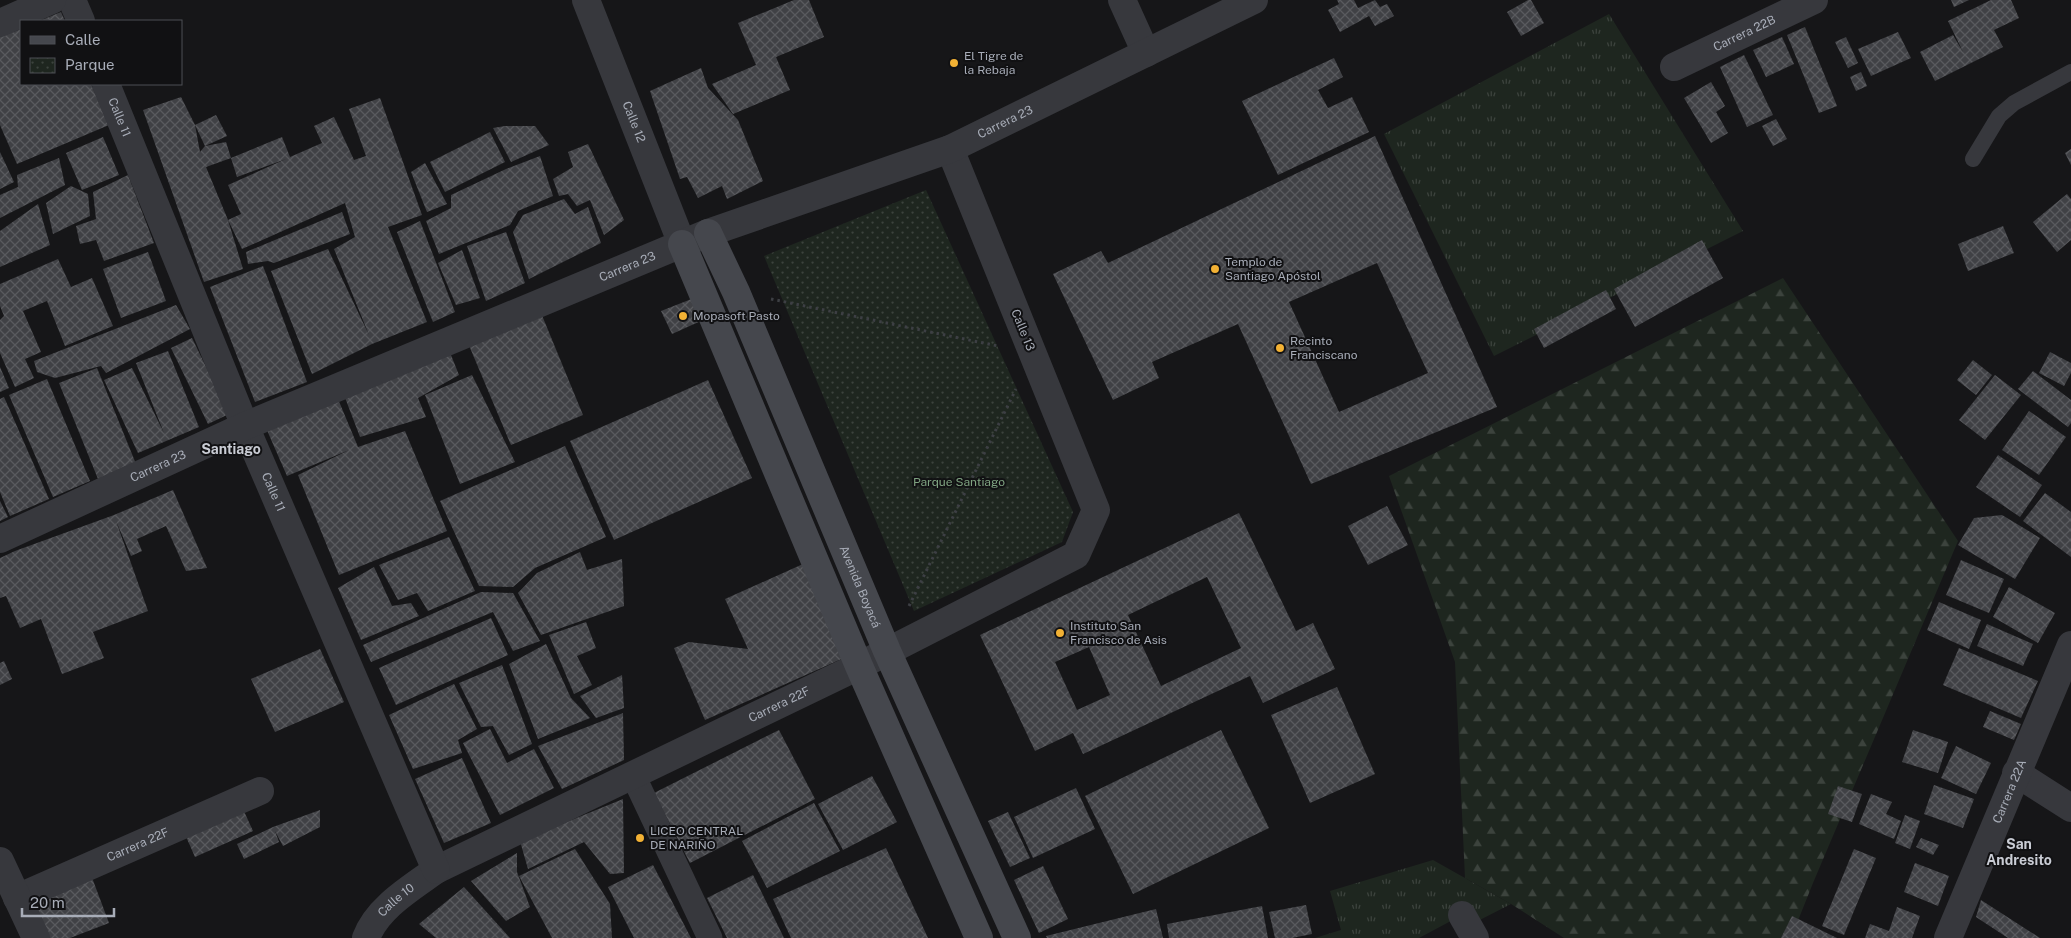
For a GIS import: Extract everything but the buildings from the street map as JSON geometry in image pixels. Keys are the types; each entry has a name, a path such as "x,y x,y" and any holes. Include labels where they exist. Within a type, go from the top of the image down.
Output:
{"main road":[{"name":"Avenida Boyacá","path":"708,233 736,292 887,651 1016,938"},
{"path":"682,244 859,666 979,938"}],"street":[{"path":"0,23 52,0"},
{"path":"72,0 81,20"},
{"name":"Calle 12","path":"586,0 682,244"},
{"path":"1122,0 1146,53"},
{"name":"Carrera 23","path":"0,539 245,426 708,233 950,149 1254,0"},
{"name":"Carrera 22B","path":"1674,68 1814,0"},
{"name":"Calle 11","path":"106,85 245,426 436,870"},
{"name":"Calle 13","path":"950,149 1096,510"},
{"name":"Carrera 22F","path":"436,870 859,666 1076,555 1096,510"},
{"name":"Carrera 22A","path":"1948,938 2071,645"},
{"path":"2016,773 2071,808"},
{"path":"633,776 710,938"},
{"name":"Carrera 22F","path":"16,898 260,791"},
{"path":"0,861 36,938"},
{"name":"Calle 10","path":"366,938 370,928 397,899 436,870"}],"lane":[{"path":"1973,159 1999,116 2014,103 2071,72"}],"path":[{"path":"736,292 1033,354 908,608"}],"green space":[{"path":"1609,14 1743,231 1494,356 1384,134"},
{"name":"Parque Santiago","path":"926,190 1073,512 1062,542 914,611 764,256"},
{"path":"1783,278 1958,541 1791,938 1564,938 1511,904 1465,878 1455,662 1389,476"},
{"path":"1433,860 1511,904 1468,926 1462,915 1419,938 1315,938 1341,930 1330,891"}],"place":[{"name":"El Tigre de la Rebaja","path":"954,63"},
{"name":"Templo de Santiago Apóstol","path":"1215,269"},
{"name":"Mopasoft Pasto","path":"683,316"},
{"name":"Recinto Franciscano","path":"1280,348"},
{"name":"Instituto San Francisco de Asis","path":"1060,633"},
{"name":"LICEO CENTRAL DE NARIÑO","path":"640,838"}],"district":[{"name":"Santiago","path":"231,449"},
{"name":"San Andresito","path":"2019,852"}]}
